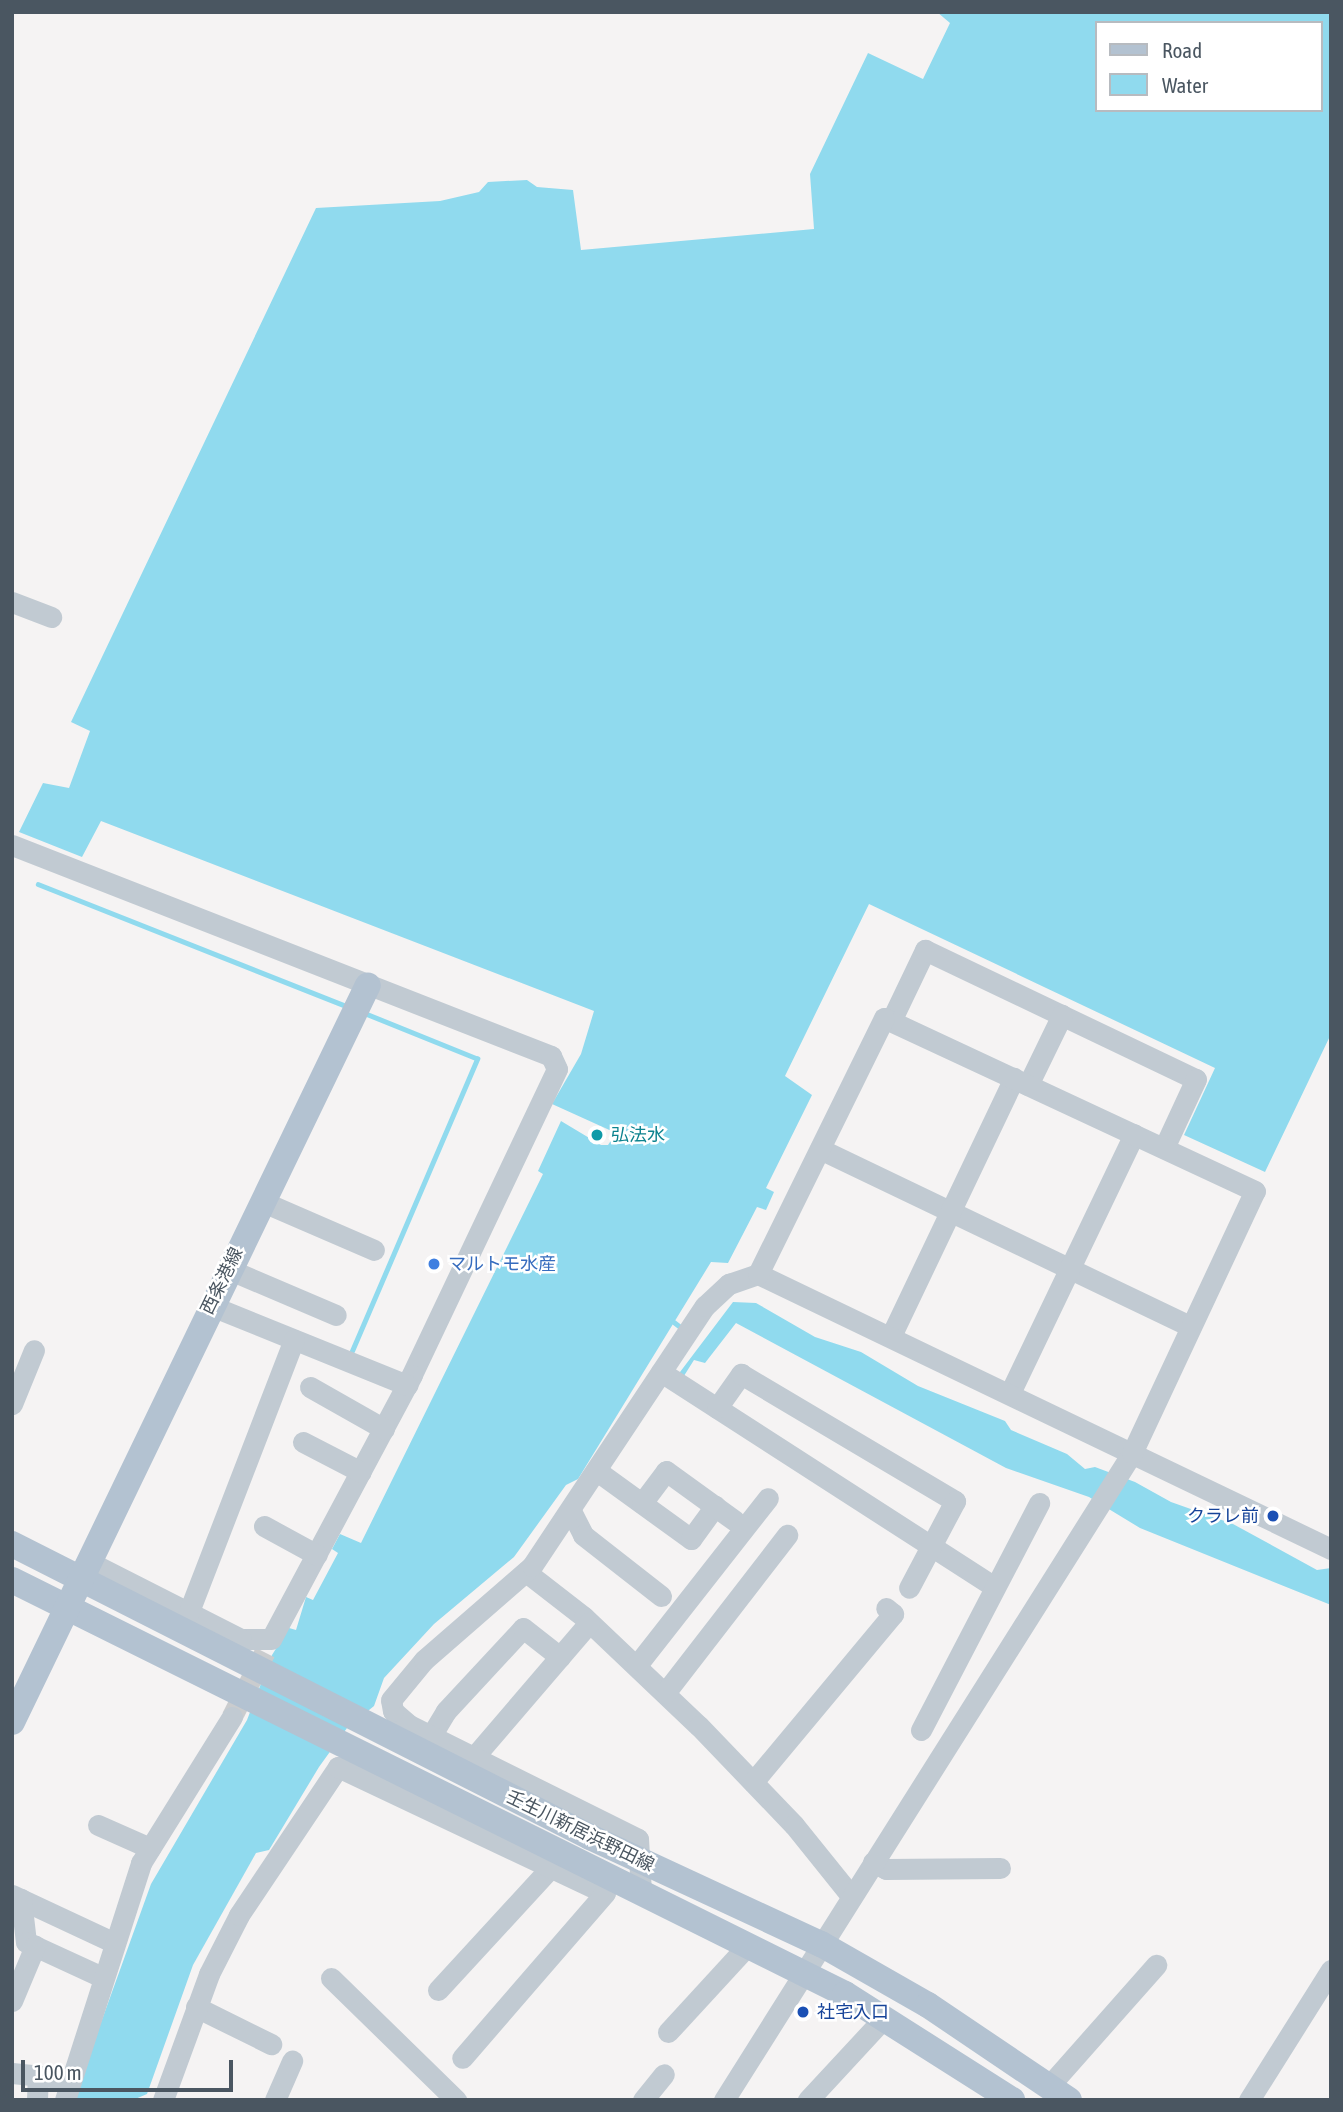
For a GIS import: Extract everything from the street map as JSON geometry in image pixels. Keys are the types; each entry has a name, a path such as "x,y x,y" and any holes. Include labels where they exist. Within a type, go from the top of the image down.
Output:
{"main road":[{"name":"西条港線","path":"85,1571 209,1305 369,985"},
{"name":"壬生川新居浜野田線","path":"12,1544 85,1571 266,1655 366,1726 638,1860 821,1944 928,2005 1059,2093"},
{"path":"12,1722 21,1684 67,1608 85,1571"},
{"name":"壬生川新居浜野田線","path":"12,1580 67,1608 241,1708 342,1743 575,1869 641,1892 804,1974 884,2018 1012,2100"}],"street":[{"path":"12,602 51,617"},
{"path":"12,845 551,1056 557,1069 549,1096 407,1385 266,1655 250,1642 85,1571"},
{"path":"891,1021 925,950 1196,1079 1164,1148"},
{"path":"891,1336 951,1211 1021,1081 1062,1015"},
{"path":"641,1892 638,1839 399,1718 391,1700 424,1660 526,1572 571,1511 716,1293 758,1274 884,1018 1255,1191 1128,1459 724,2100"},
{"path":"1010,1394 1134,1134"},
{"path":"820,1149 1191,1327"},
{"path":"261,1201 375,1249"},
{"path":"228,1269 336,1314"},
{"path":"758,1274 1010,1394 1128,1459 1331,1549"},
{"path":"209,1305 407,1385"},
{"path":"188,1614 294,1339"},
{"path":"12,1404 34,1350"},
{"path":"661,1373 994,1587"},
{"path":"717,1408 741,1374 955,1501 909,1588"},
{"path":"310,1387 384,1429"},
{"path":"303,1442 361,1472"},
{"path":"597,1471 691,1539 715,1506"},
{"path":"642,1503 666,1471 735,1521"},
{"path":"637,1665 768,1498"},
{"path":"921,1730 1039,1503"},
{"path":"571,1511 583,1535 661,1596"},
{"path":"264,1526 317,1555"},
{"path":"665,1693 787,1535"},
{"path":"526,1572 637,1665 753,1782 851,1896"},
{"path":"753,1782 893,1614 886,1608"},
{"path":"474,1757 589,1623"},
{"path":"431,1736 446,1711 523,1628 560,1657"},
{"path":"65,2100 113,1942 150,1848 241,1708"},
{"path":"931,1710 958,1728"},
{"path":"163,2100 196,2007 239,1915 338,1767 551,1867 575,1869 605,1893 462,2059"},
{"path":"98,1825 150,1848"},
{"path":"575,1869 590,1837"},
{"path":"873,1862 886,1869 1000,1868"},
{"path":"438,1990 551,1867"},
{"path":"17,1897 113,1942"},
{"path":"17,1897 26,1942 102,1977"},
{"path":"668,2032 747,1945"},
{"path":"12,2001 35,1946"},
{"path":"1059,2093 1156,1965"},
{"path":"1250,2100 1331,1970"},
{"path":"331,1978 456,2100"},
{"path":"196,2007 271,2043"},
{"path":"808,2100 884,2018"},
{"path":"275,2100 292,2061"},
{"path":"12,2073 71,2078"},
{"path":"643,2100 664,2074"},
{"path":"37,2100 38,2076"}],"water":[{"path":"937,12 1331,12 1331,1034 1265,1172 1184,1135 1215,1068 869,904 785,1076 812,1095 766,1188 774,1192 766,1210 757,1207 728,1263 711,1262 578,1479 566,1485 514,1557 434,1624 384,1678 374,1706 347,1728 319,1767 269,1850 256,1853 193,1965 147,2094 133,2100 73,2100 151,1884 247,1720 272,1655 289,1628 296,1630 306,1597 313,1600 338,1553 332,1549 340,1534 361,1543 543,1174 538,1171 561,1121 601,1145 608,1145 616,1133 552,1104 581,1054 594,1011 101,821 82,857 19,832 43,783 69,788 90,731 71,722 316,208 440,201 479,192 488,182 527,180 537,187 573,190 581,250 814,229 810,174 868,53 923,79 950,23"},
{"path":"733,1302 756,1303 815,1337 861,1352 918,1386 1005,1421 1011,1430 1067,1454 1085,1469 1095,1467 1135,1482 1171,1502 1233,1524 1317,1570 1331,1568 1331,1605 1140,1528 1089,1497 1006,1468 736,1323 705,1363 694,1360 682,1379 677,1376"}],"waterway":[{"path":"38,884 349,1007"},
{"path":"352,1351 477,1059 363,1013"},
{"path":"674,1322 683,1329"}],"tunnel":[{"path":"232,1717 265,1652"}],"place":[{"name":"弘法水","path":"597,1135"},
{"name":"マルトモ水産","path":"434,1264"},
{"name":"クラレ前","path":"1273,1516"},
{"name":"社宅入口","path":"803,2012"}]}
